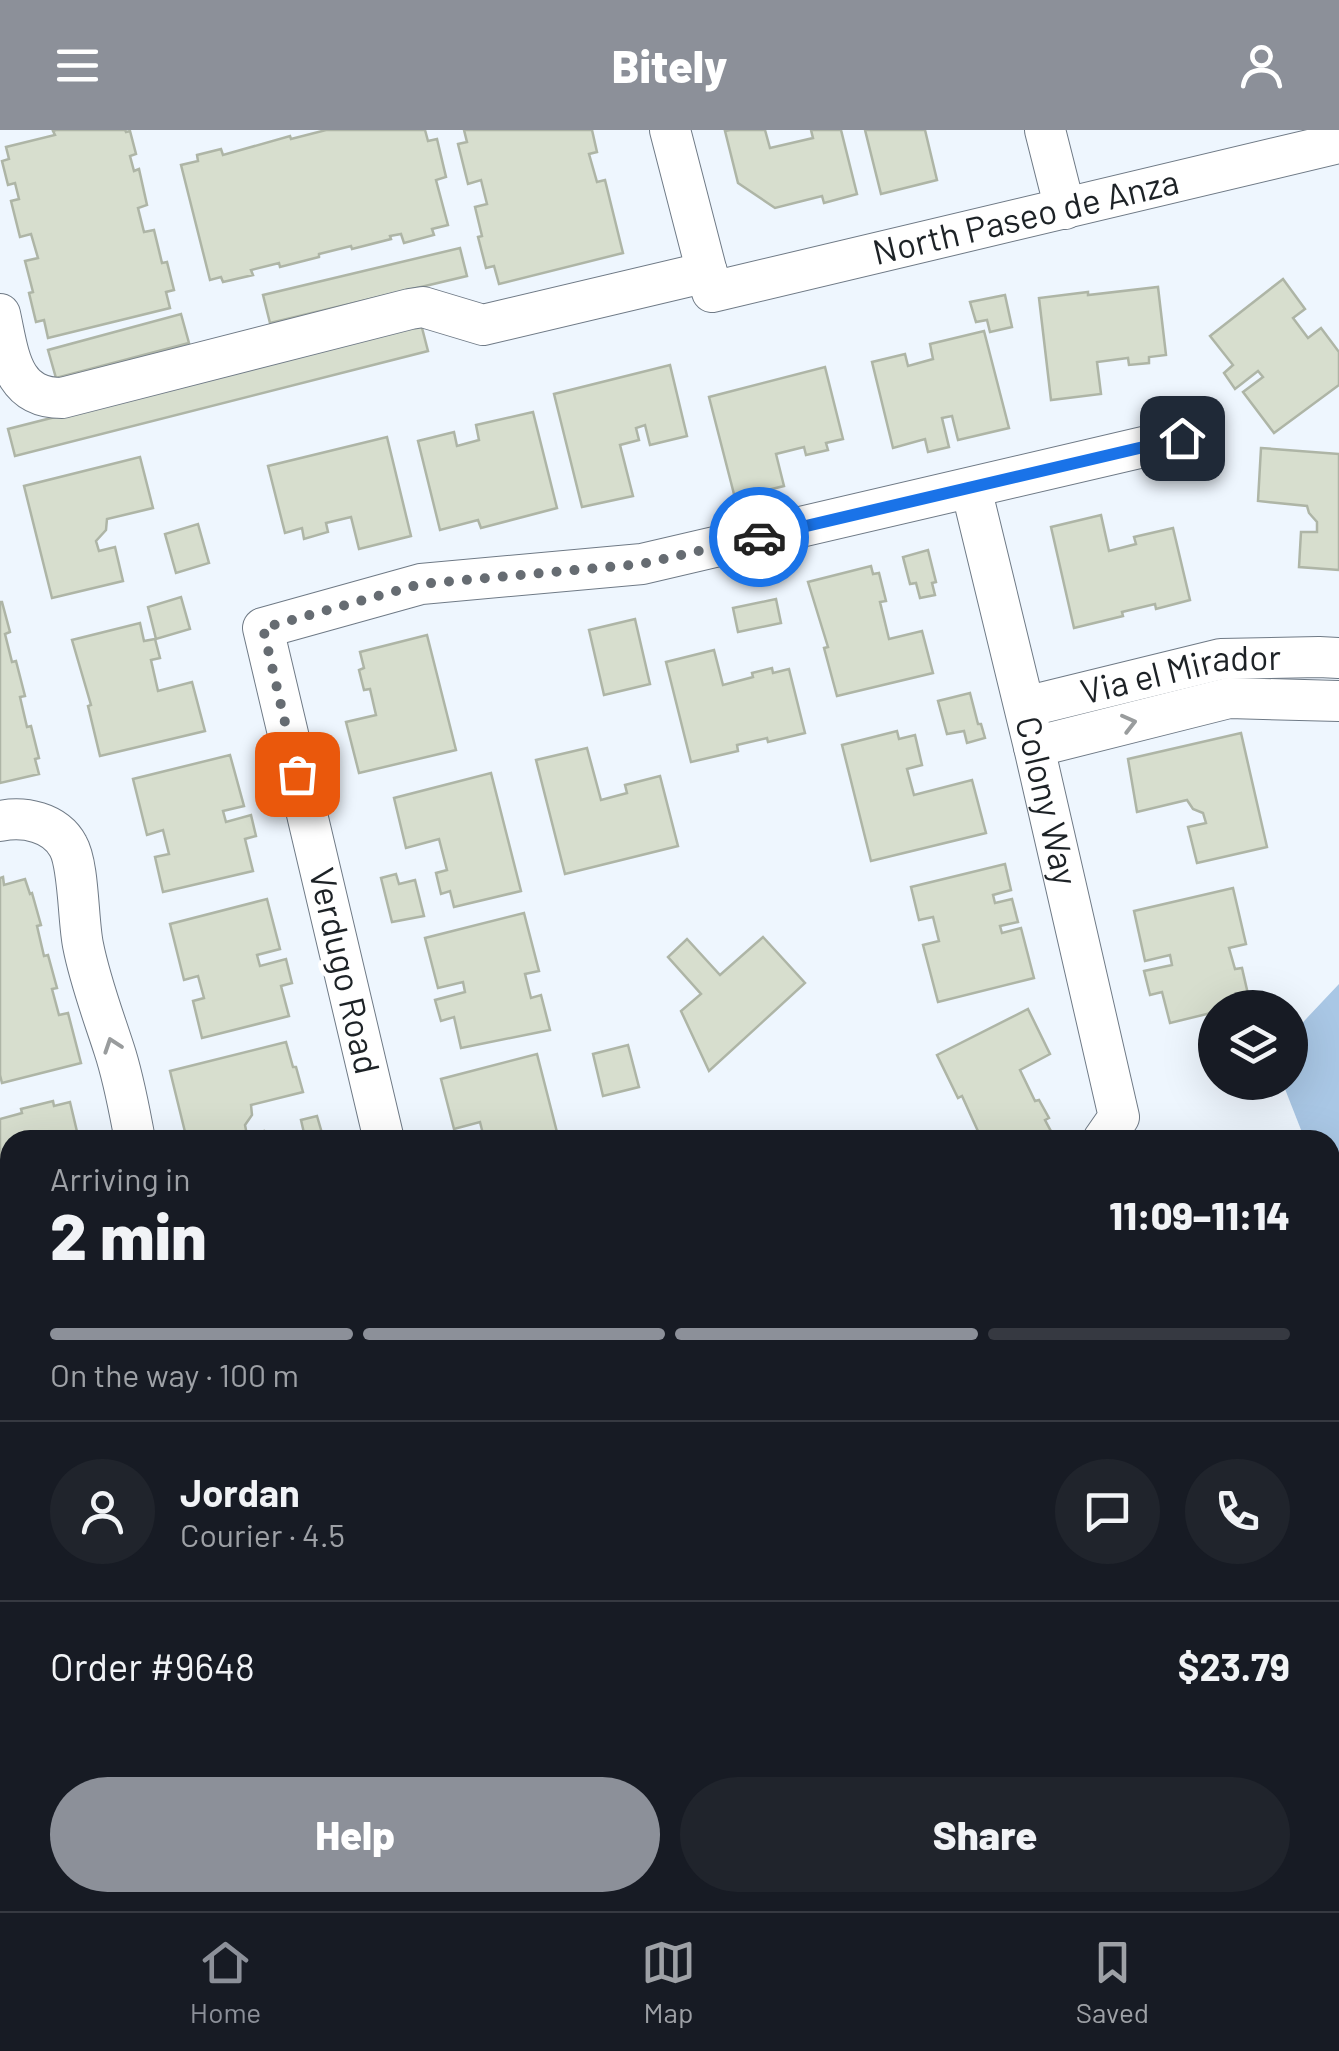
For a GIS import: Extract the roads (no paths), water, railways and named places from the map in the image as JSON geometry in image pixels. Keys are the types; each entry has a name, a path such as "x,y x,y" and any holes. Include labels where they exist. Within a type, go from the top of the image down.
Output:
{"street":[{"path":"670,130 709,282"},
{"path":"1046,130 1065,208"},
{"name":"North Paseo de Anza","path":"0,314 17,376 34,393 62,398 410,309 423,307 483,325 1065,208 1339,144"},
{"path":"971,488 1182,438"},
{"name":"Verdugo Road","path":"382,1130 263,628 421,584 642,564 971,488"},
{"name":"Colony Way","path":"971,488 1034,747 1111,1129"},
{"name":"Via el Mirador","path":"1025,707 1221,659 1339,658"},
{"name":"Via el Mirador","path":"1034,747 1229,698 1339,701"},
{"path":"0,820 30,820 51,828 68,845 82,943 125,1086 133,1130"}]}
